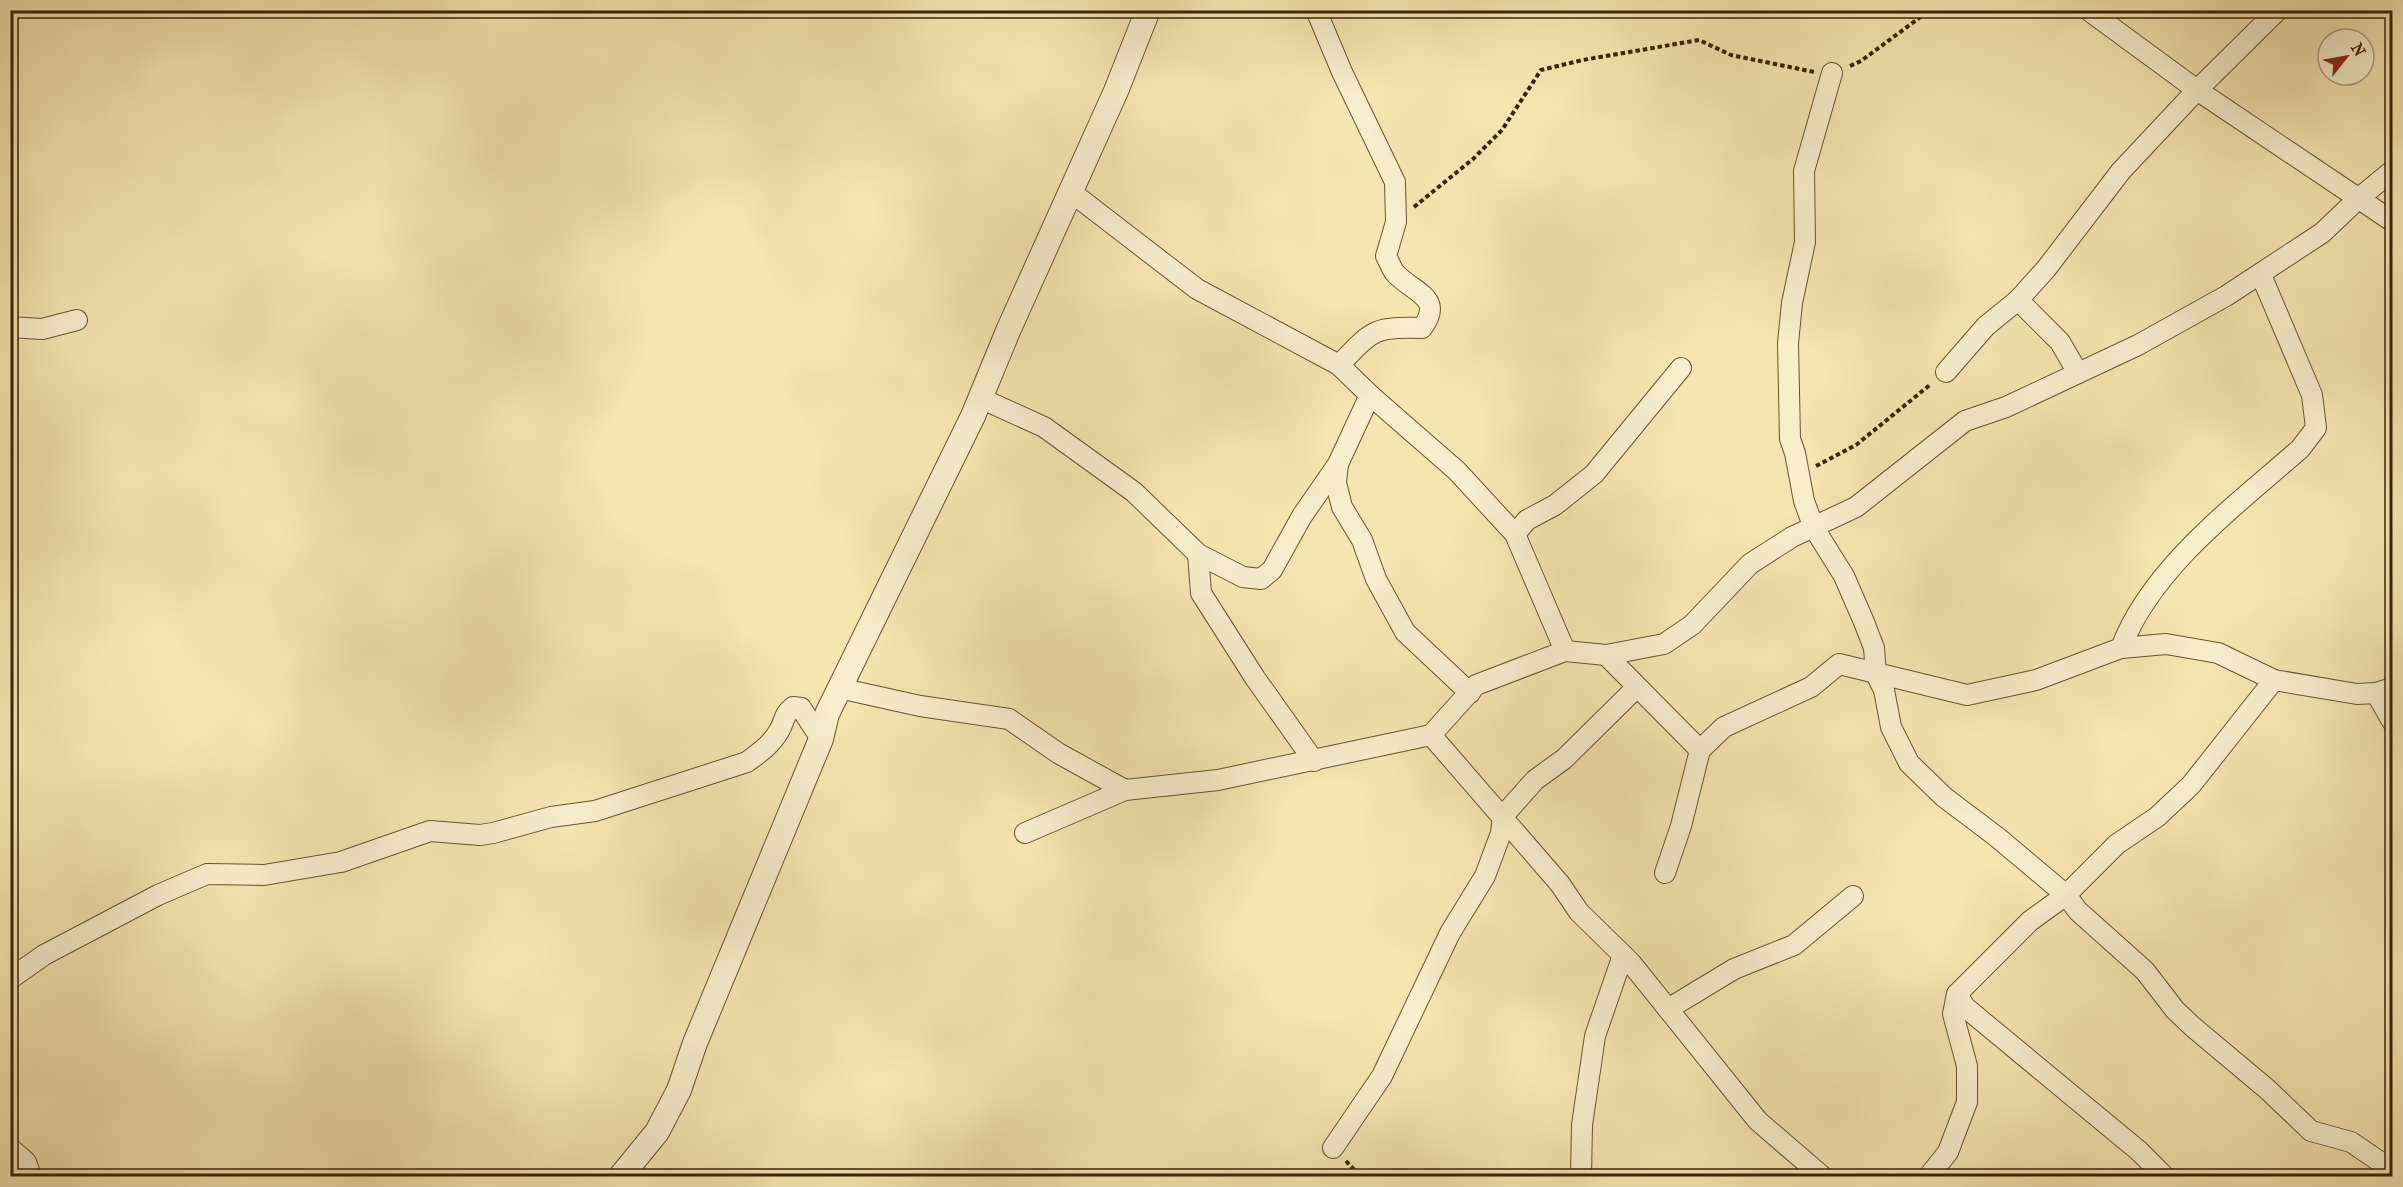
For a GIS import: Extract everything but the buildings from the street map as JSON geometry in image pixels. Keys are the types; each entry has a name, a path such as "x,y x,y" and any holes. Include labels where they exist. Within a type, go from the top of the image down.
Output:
{"street":[{"path":"621,1176 657,1132 679,1090 695,1043 821,739 827,714 980,398 1148,10"},
{"path":"1316,10 1342,72 1395,182 1396,222 1386,256 1395,272 1426,299 1431,308 1431,316 1422,328 1381,328 1370,333 1339,364"},
{"path":"2088,10 2197,90 2392,221"},
{"path":"1946,372 1986,326 2018,300 2046,269 2121,171 2197,90 2278,10"},
{"path":"1832,73 1804,171 1805,242 1792,303 1788,343 1786,382 1791,408 1790,439 1795,453 1798,476 1814,528 1844,576 1864,622 1874,648 1876,674 1884,690 1891,727 1909,763 1944,797 1997,837 2066,895 2078,911 2145,971 2181,1016 2311,1131 2351,1142 2392,1170"},
{"path":"1025,833 1125,790 1218,780 1431,735 1476,685 1565,651 1606,655 1664,644 1692,625 1750,564 1792,537 1856,507 1965,421 2006,406 2138,345 2261,275 2322,233 2358,198 2392,171"},
{"path":"1071,192 1197,288 1339,364 1370,395 1457,471 1515,534 1565,651"},
{"path":"2121,648 2136,616 2180,558 2300,449 2316,428 2312,395 2261,275"},
{"path":"2018,300 2060,342 2078,373"},
{"path":"10,327 51,329 77,320"},
{"path":"1515,534 1527,520 1555,505 1594,474 1681,368"},
{"path":"980,398 1044,427 1134,492 1198,554 1243,577 1261,579 1272,570 1302,516 1338,464 1370,395"},
{"path":"1338,464 1336,483 1342,507 1362,540 1376,579 1405,632 1470,693"},
{"path":"1198,554 1201,593 1255,678 1314,761"},
{"path":"1665,873 1682,826 1700,750 1724,727 1811,687 1839,664 1967,695 2036,680 2121,648 2166,644 2218,653 2274,680 2357,694 2384,691 2392,720"},
{"path":"1606,655 1636,688 1700,750"},
{"path":"1929,1176 1948,1152 1967,1102 1967,1066 1953,1014 1957,994 2030,921 2066,895 2117,844 2157,817 2191,785 2274,680"},
{"path":"839,688 920,706 1009,720 1058,753 1125,790"},
{"path":"1333,1148 1382,1077 1450,933 1485,876 1501,833 1503,816 1535,780 1564,759 1636,688"},
{"path":"10,979 44,956 158,895 207,873 264,875 341,862 430,831 480,835 551,817 595,811 747,762 766,747 780,729 784,714 793,707 801,708 821,739"},
{"path":"1431,735 1560,884 1579,912 1623,955 1758,1120 1822,1176"},
{"path":"1668,1009 1734,969 1794,945 1853,896"},
{"path":"1581,1176 1582,1125 1595,1036 1623,955"},
{"path":"1957,994 1965,1006 2139,1151 2164,1176"},
{"path":"10,1148 26,1162 31,1176"}],"path":[{"path":"1396,222 1473,159 1502,130 1541,70 1583,60 1699,40 1731,55 1803,70 1832,73 1861,62 1930,10"},
{"path":"1798,476 1856,445 1946,372"}]}
